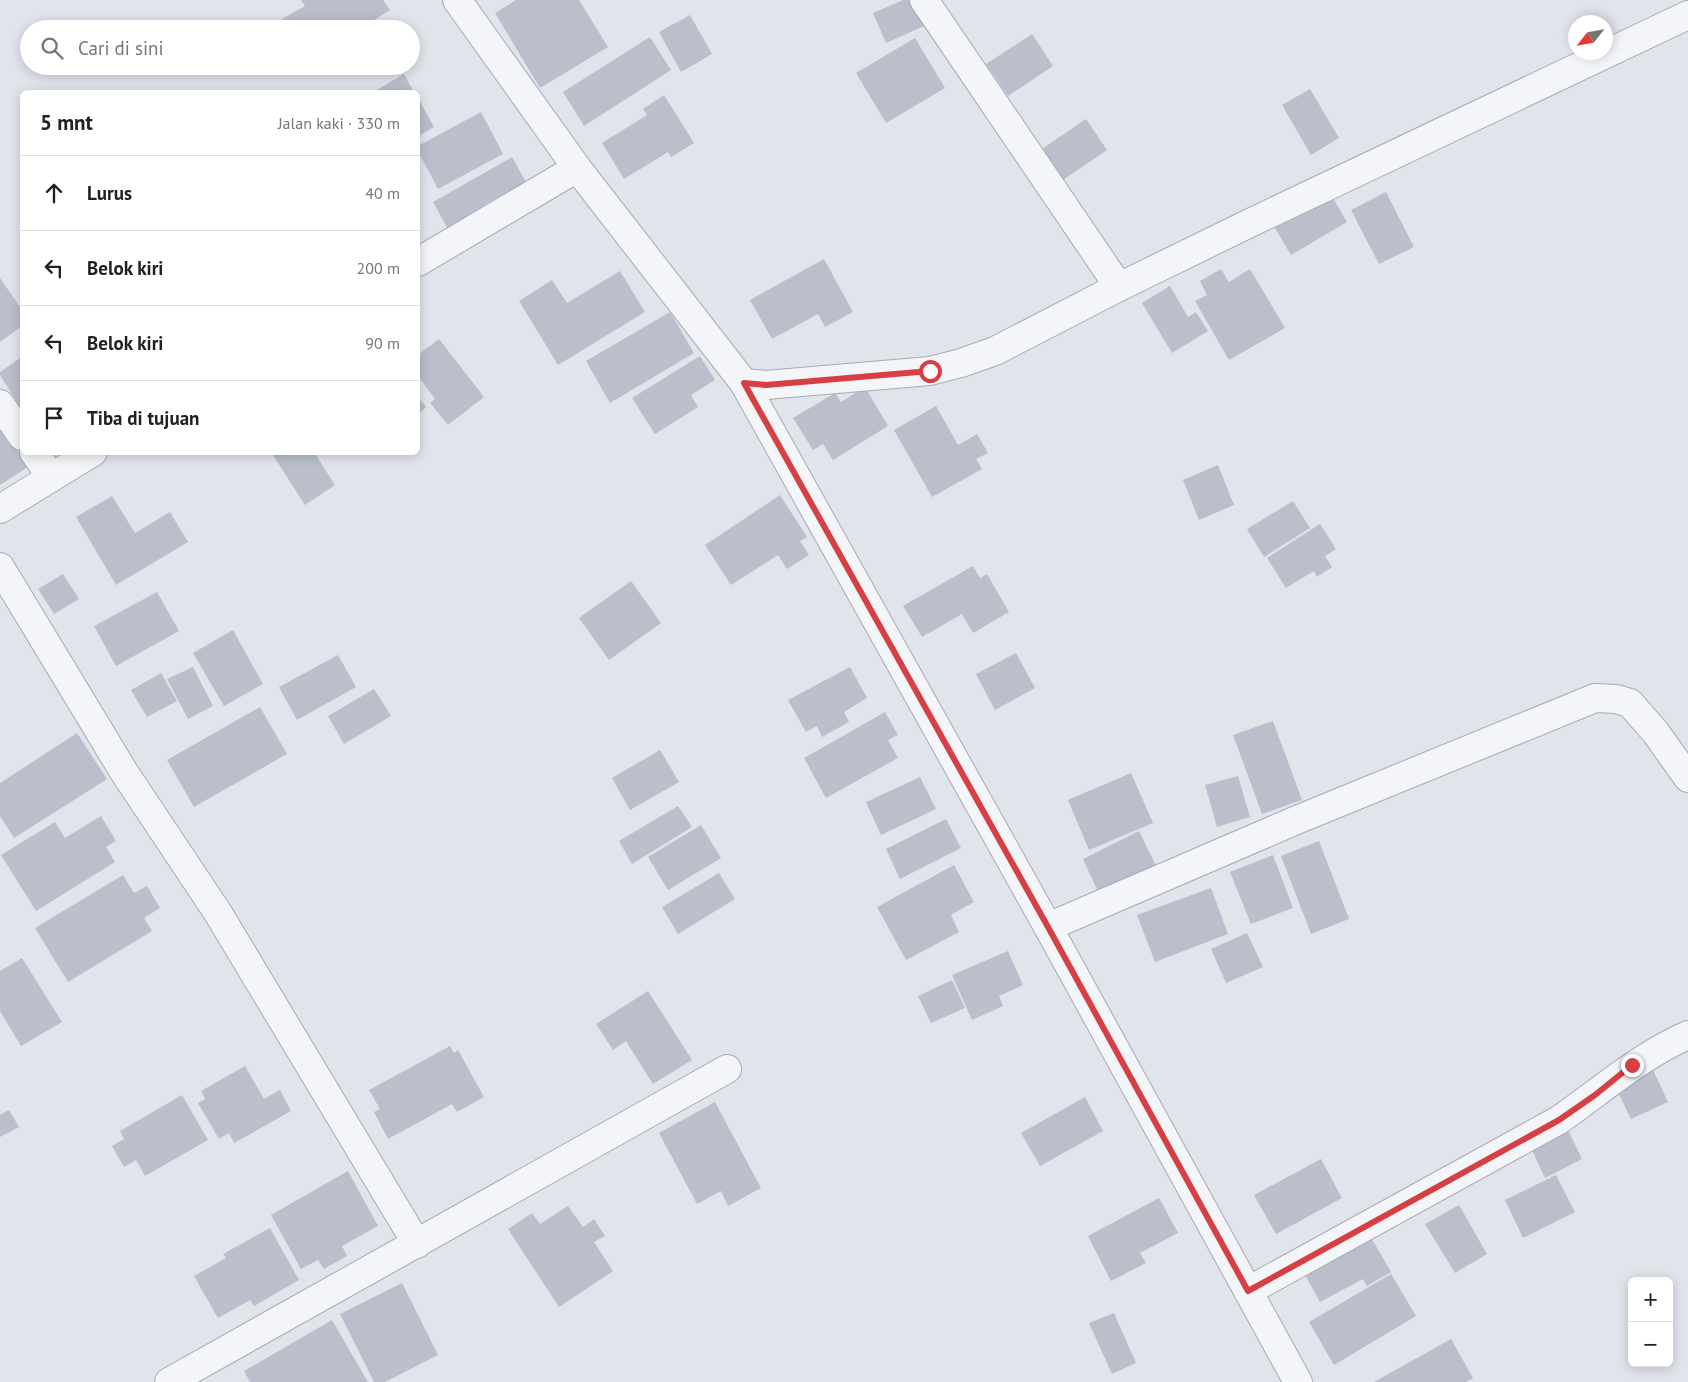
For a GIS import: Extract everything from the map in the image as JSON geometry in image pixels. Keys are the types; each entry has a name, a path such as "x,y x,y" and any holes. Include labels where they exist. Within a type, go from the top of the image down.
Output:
{"street":[{"path":"457,0 577,168 744,383 1048,927 1298,1382"},
{"path":"924,0 1119,287"},
{"path":"744,383 766,385 920,372 961,363 995,351 1119,287 1252,222 1688,15"},
{"path":"420,261 577,168"},
{"path":"0,404 20,433"},
{"path":"36,455 51,477"},
{"path":"0,509 88,455"},
{"path":"0,567 124,772 218,912 417,1244"},
{"path":"1048,927 1299,819 1595,698 1616,698 1630,703 1656,733 1688,778"},
{"path":"1248,1291 1559,1120 1595,1095 1632,1065 1688,1035"},
{"path":"169,1382 727,1069"}],"building":[{"path":"301,0 383,0 390,10 374,20 282,19 305,6"},
{"path":"516,0 579,0 608,47 540,88 495,13"},
{"path":"903,0 912,0 924,26 886,43 873,13"},
{"path":"690,15 712,54 681,72 659,32"},
{"path":"1032,34 1053,66 1008,96 986,64"},
{"path":"650,37 671,70 584,126 563,92"},
{"path":"915,38 945,88 886,123 856,73"},
{"path":"405,75 413,90 377,90"},
{"path":"1310,89 1339,138 1311,155 1282,105"},
{"path":"664,95 694,143 671,157 668,152 624,179 602,143 647,115 643,109"},
{"path":"420,102 434,127 420,135"},
{"path":"481,112 503,154 438,189 420,155 420,145"},
{"path":"1086,119 1107,150 1063,180 1042,149"},
{"path":"512,157 526,182 484,205 487,210 449,231 433,202"},
{"path":"1329,191 1347,222 1291,255 1273,225"},
{"path":"1386,192 1414,247 1379,264 1351,210"},
{"path":"824,259 853,312 825,327 818,314 772,339 750,300"},
{"path":"1221,269 1229,282 1250,269 1285,328 1229,360 1195,301 1207,295 1200,281"},
{"path":"620,271 645,312 558,365 519,301 552,280 567,303"},
{"path":"0,278 20,307 20,327 0,342"},
{"path":"1170,286 1188,317 1196,312 1208,331 1172,353 1142,303"},
{"path":"670,312 694,353 610,403 586,361"},
{"path":"439,339 484,397 448,425 430,403 435,399 420,379 420,353"},
{"path":"700,356 715,380 691,395 698,407 655,434 632,398"},
{"path":"20,358 20,407 0,375 0,372"},
{"path":"865,387 888,426 833,460 823,444 813,450 793,418 835,393 841,402"},
{"path":"420,400 426,407 420,413"},
{"path":"936,406 958,445 977,434 988,453 976,459 982,469 932,497 894,430"},
{"path":"0,423 28,467 0,485"},
{"path":"273,455 316,455 335,485 305,505"},
{"path":"1218,465 1234,505 1199,520 1183,480"},
{"path":"780,495 807,537 800,541 809,555 787,569 778,555 731,585 705,545"},
{"path":"112,496 135,533 170,512 188,542 116,585 76,517"},
{"path":"1293,501 1310,528 1264,557 1247,529"},
{"path":"1320,524 1336,549 1325,556 1332,567 1317,577 1314,571 1286,588 1267,558"},
{"path":"973,566 980,578 987,574 1009,612 973,633 962,614 922,637 903,606"},
{"path":"63,574 79,599 54,614 38,589"},
{"path":"631,581 661,623 609,660 579,618"},
{"path":"157,592 179,631 116,666 94,626"},
{"path":"233,630 263,684 224,706 193,653"},
{"path":"1016,653 1035,688 995,710 976,674"},
{"path":"338,655 356,687 297,720 279,687"},
{"path":"193,667 213,706 188,719 167,679"},
{"path":"850,667 867,698 844,712 849,722 822,737 817,726 806,732 788,700"},
{"path":"161,673 177,701 147,717 131,690"},
{"path":"374,689 391,716 344,744 328,716"},
{"path":"260,707 287,754 194,807 167,760"},
{"path":"885,712 898,735 888,740 898,758 826,798 804,758"},
{"path":"1273,721 1302,800 1262,814 1233,735"},
{"path":"77,733 107,779 14,838 0,816 0,783"},
{"path":"660,750 679,782 630,810 612,778"},
{"path":"1131,773 1153,823 1089,850 1068,800"},
{"path":"1238,776 1250,817 1217,827 1205,785"},
{"path":"920,777 936,809 881,835 866,802"},
{"path":"678,806 692,827 632,864 619,841"},
{"path":"101,816 116,841 106,847 115,862 36,911 1,855 55,822 65,838"},
{"path":"946,819 961,848 900,879 886,849"},
{"path":"701,825 721,858 668,890 648,857"},
{"path":"1139,831 1156,866 1099,894 1083,859"},
{"path":"1319,841 1349,919 1311,934 1281,856"},
{"path":"1273,855 1293,908 1251,924 1230,872"},
{"path":"954,865 974,902 951,915 959,932 906,960 877,907"},
{"path":"719,873 735,899 678,934 662,907"},
{"path":"123,875 134,893 147,886 160,908 144,918 152,931 68,982 35,928"},
{"path":"1211,888 1228,934 1155,962 1137,915"},
{"path":"1247,933 1263,967 1226,983 1211,949"},
{"path":"1008,951 1023,985 999,996 1003,1006 972,1020 952,975"},
{"path":"22,958 62,1022 21,1046 0,1011 0,971"},
{"path":"952,980 965,1008 931,1023 918,996"},
{"path":"648,991 692,1060 653,1084 626,1041 613,1050 596,1024"},
{"path":"450,1046 454,1053 458,1050 484,1097 457,1112 452,1104 388,1139 374,1112 380,1109 369,1090"},
{"path":"245,1066 264,1099 280,1090 291,1111 234,1143 229,1133 219,1139 198,1103 205,1099 201,1091"},
{"path":"1652,1068 1668,1102 1631,1119 1615,1086"},
{"path":"182,1095 208,1140 145,1176 136,1160 124,1167 112,1146 124,1139 120,1131"},
{"path":"1085,1097 1103,1131 1040,1166 1021,1133"},
{"path":"715,1102 761,1188 728,1206 721,1191 697,1204 659,1133"},
{"path":"9,1110 19,1127 0,1137 0,1115"},
{"path":"1567,1128 1582,1159 1545,1178 1530,1146"},
{"path":"1321,1159 1342,1198 1276,1234 1254,1195"},
{"path":"348,1171 378,1226 342,1246 347,1256 324,1269 318,1260 301,1269 271,1215"},
{"path":"1556,1175 1575,1212 1523,1238 1505,1200"},
{"path":"1159,1198 1178,1233 1140,1253 1146,1263 1111,1281 1088,1236"},
{"path":"1459,1205 1487,1254 1455,1273 1425,1224"},
{"path":"568,1206 583,1227 594,1219 605,1236 594,1242 613,1271 559,1307 508,1229 532,1213 540,1224"},
{"path":"270,1228 299,1280 254,1306 250,1300 218,1318 194,1276 226,1258 223,1254"},
{"path":"1369,1234 1391,1272 1367,1286 1363,1279 1320,1302 1303,1271"},
{"path":"1391,1274 1416,1316 1334,1365 1309,1322"},
{"path":"402,1283 438,1355 385,1382 374,1382 340,1314"},
{"path":"1114,1313 1136,1363 1112,1374 1089,1323"},
{"path":"332,1320 368,1382 250,1382 244,1371"},
{"path":"1451,1339 1473,1378 1466,1382 1374,1382"}],"route":[{"path":"930,371 766,385 744,383 1048,927 1248,1291 1559,1120 1595,1095 1632,1065"}]}
